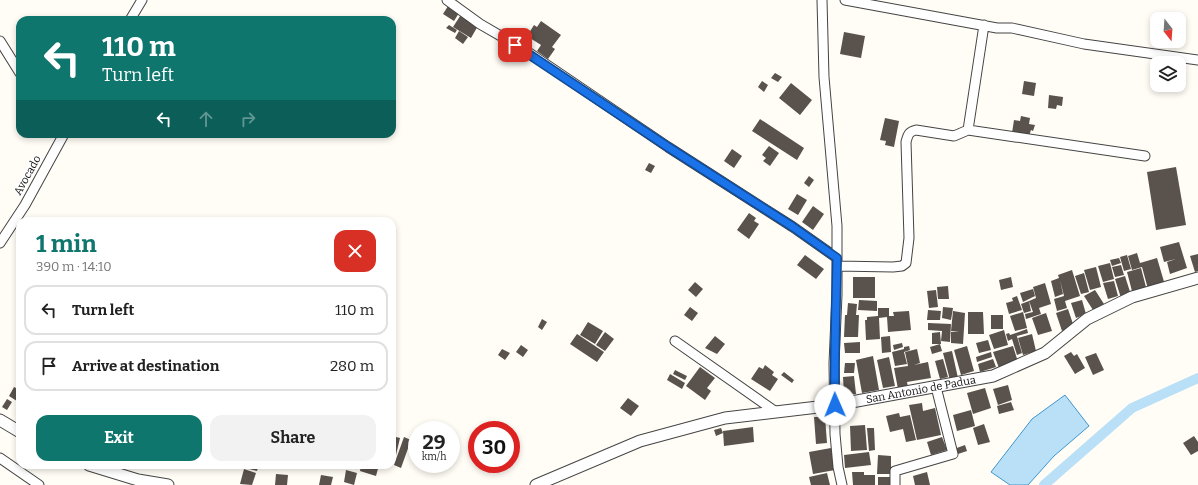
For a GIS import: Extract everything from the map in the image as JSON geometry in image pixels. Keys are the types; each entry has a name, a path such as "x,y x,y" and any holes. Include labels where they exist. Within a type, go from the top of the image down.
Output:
{"street":[{"path":"132,16 142,0"},
{"path":"446,0 480,24 525,50 668,147 793,227 837,262 893,267 902,266 906,263 909,238 906,142 908,134 912,131 916,130 954,136 968,130 1145,156"},
{"path":"822,0 824,77 837,226 837,295 834,363 835,434 838,467 842,485"},
{"path":"845,0 997,28 1012,28 1084,44 1198,60"},
{"path":"968,130 984,25"},
{"path":"0,41 16,67"},
{"name":"Avocado","path":"17,217 25,205 59,138"},
{"name":"Avocado","path":"0,243 16,219"},
{"name":"San Antonio de Padua","path":"536,485 640,441 725,418 835,405 993,376 1045,353 1087,319 1132,297 1198,278"},
{"path":"675,341 776,412"},
{"path":"895,485 895,471 953,454 936,387"},
{"path":"0,420 16,430"},
{"path":"0,458 39,485"},
{"path":"103,469 138,480 168,485"}],"water":[{"path":"1065,395 1089,426 1054,456 1028,485 1010,485 991,472 1032,419"}],"building":[{"path":"448,6 459,13 454,21 443,14"},
{"path":"462,13 479,24 471,38 453,27"},
{"path":"541,21 561,35 552,47 555,49 548,59 537,51 541,45 530,38 532,35 529,33 534,25 537,27"},
{"path":"449,25 457,30 455,33 446,28"},
{"path":"459,31 468,37 463,44 455,38"},
{"path":"844,32 865,36 861,58 840,54"},
{"path":"775,73 782,77 778,82 771,78"},
{"path":"762,81 768,85 764,92 758,87"},
{"path":"1024,81 1036,83 1034,96 1022,94"},
{"path":"791,83 812,100 800,115 779,98"},
{"path":"1049,95 1063,97 1062,106 1057,105 1056,109 1048,108"},
{"path":"1021,116 1030,118 1029,124 1035,125 1029,136 1012,133 1014,120 1020,121"},
{"path":"885,118 899,121 894,147 885,145 886,141 880,140"},
{"path":"760,119 804,148 797,160 752,131"},
{"path":"769,146 779,153 770,166 763,161 766,158 762,155"},
{"path":"732,149 742,156 734,168 724,161"},
{"path":"649,163 655,166 651,173 645,170"},
{"path":"1176,167 1186,225 1156,230 1147,172"},
{"path":"809,176 814,180 809,187 804,183"},
{"path":"797,194 807,200 798,215 788,209"},
{"path":"813,206 824,214 813,230 802,222"},
{"path":"749,213 756,218 754,221 759,224 749,239 737,230"},
{"path":"1179,242 1187,268 1170,274 1167,262 1176,259 1164,262 1160,247"},
{"path":"1137,253 1140,263 1157,258 1165,285 1148,289 1142,267 1132,270 1128,256"},
{"path":"1198,254 1198,271 1195,272 1190,256"},
{"path":"805,255 824,269 816,279 797,265"},
{"path":"1127,255 1131,269 1124,271 1120,257"},
{"path":"1119,258 1121,263 1112,266 1110,260"},
{"path":"1110,263 1114,279 1103,282 1098,266"},
{"path":"1121,265 1124,275 1115,277 1112,267"},
{"path":"1096,267 1101,287 1090,290 1084,270"},
{"path":"1141,268 1147,291 1133,295 1127,272"},
{"path":"1072,270 1080,296 1065,301 1067,308 1057,311 1054,299 1064,296 1060,280 1063,294 1055,297 1051,281 1059,278 1058,275"},
{"path":"1084,273 1089,292 1081,294 1075,276"},
{"path":"1125,276 1131,295 1121,298 1115,279"},
{"path":"853,277 875,277 875,298 853,298"},
{"path":"1011,277 1013,287 1001,290 999,280"},
{"path":"1114,281 1118,296 1108,299 1103,283"},
{"path":"695,282 703,289 696,297 688,290"},
{"path":"1045,283 1051,304 1039,308 1041,314 1026,319 1025,314 1033,312 1029,301 1036,298 1033,287"},
{"path":"948,286 949,299 938,299 937,287"},
{"path":"1033,289 1035,296 1023,302 1020,293"},
{"path":"936,290 938,307 929,308 927,291"},
{"path":"1095,290 1104,304 1093,310 1084,296"},
{"path":"1017,296 1022,310 1009,314 1006,303 1013,301 1012,298"},
{"path":"859,300 877,301 877,311 858,310"},
{"path":"1082,300 1086,314 1076,318 1071,303"},
{"path":"1029,301 1031,311 1024,313 1021,304"},
{"path":"848,303 857,304 856,315 859,315 858,337 844,337 845,315 847,315"},
{"path":"690,307 698,313 692,321 684,315"},
{"path":"943,307 953,308 951,320 942,318"},
{"path":"878,308 889,308 889,316 894,316 893,312 909,311 911,330 888,332 887,317 879,318 880,339 866,340 865,320 867,320 867,317 878,316"},
{"path":"1068,309 1074,327 1062,331 1056,313"},
{"path":"928,310 941,311 940,320 927,320"},
{"path":"953,311 965,313 963,344 951,343 951,332 959,332 951,331"},
{"path":"968,312 983,312 984,334 968,334"},
{"path":"1023,312 1027,328 1015,331 1010,316"},
{"path":"1046,313 1052,331 1038,335 1032,318"},
{"path":"991,315 1003,315 1003,329 991,329"},
{"path":"542,319 547,322 542,330 538,327"},
{"path":"588,322 603,331 595,344 580,335"},
{"path":"928,323 951,324 950,342 941,341 942,331 928,330"},
{"path":"1027,329 1028,333 1017,336 1016,333"},
{"path":"1004,330 1008,345 994,349 989,335"},
{"path":"605,332 614,339 605,351 596,345"},
{"path":"940,332 941,344 932,344 932,333"},
{"path":"1009,333 1010,335 1016,333 1022,353 1017,355 1012,339 1008,341 1006,334"},
{"path":"577,334 604,352 597,362 570,344"},
{"path":"1032,334 1036,351 1023,355 1018,338"},
{"path":"715,336 725,344 717,354 705,348"},
{"path":"890,336 891,352 882,353 881,337"},
{"path":"988,340 991,350 979,353 976,343"},
{"path":"860,342 860,353 845,353 844,343"},
{"path":"902,343 903,347 894,350 893,345"},
{"path":"940,344 942,351 932,354 930,347"},
{"path":"521,345 528,350 523,357 516,352"},
{"path":"909,346 910,350 904,352 907,364 895,366 892,352"},
{"path":"967,346 974,371 961,375 954,350"},
{"path":"1013,346 1018,362 999,368 993,352"},
{"path":"502,349 510,353 505,360 498,355"},
{"path":"917,349 920,363 914,365 928,362 931,378 907,382 908,387 898,389 894,368 908,366 905,352"},
{"path":"952,351 958,378 950,380 943,353"},
{"path":"991,352 992,357 977,362 976,357"},
{"path":"1071,352 1074,356 1077,354 1085,368 1075,374 1064,356"},
{"path":"1096,353 1104,370 1093,375 1085,357"},
{"path":"873,356 879,390 862,393 856,360"},
{"path":"889,357 895,386 883,388 877,360"},
{"path":"943,359 948,377 940,379 935,361"},
{"path":"993,359 996,367 980,372 978,364"},
{"path":"845,363 855,363 854,373 844,373"},
{"path":"765,365 774,372 772,375 778,379 770,391 751,379 759,367 763,369"},
{"path":"700,367 715,378 707,388 711,391 705,400 686,386"},
{"path":"675,370 687,376 685,380 673,374"},
{"path":"784,372 794,380 792,383 781,375"},
{"path":"670,374 685,383 682,389 667,380"},
{"path":"854,376 856,394 844,395 843,377"},
{"path":"1008,385 1012,400 998,405 993,389"},
{"path":"14,387 16,388 16,400 9,396"},
{"path":"985,388 991,408 973,414 967,393"},
{"path":"628,398 639,406 631,416 620,408"},
{"path":"7,399 12,402 7,410 2,407"},
{"path":"1011,402 1014,410 999,414 997,406"},
{"path":"922,403 923,411 935,408 941,435 917,440 909,405"},
{"path":"971,410 975,426 957,431 953,415"},
{"path":"899,413 900,417 910,415 916,440 906,442 903,429 890,432 886,416"},
{"path":"814,417 825,417 827,443 816,444"},
{"path":"984,424 990,442 978,445 973,428"},
{"path":"865,425 867,450 851,451 850,426"},
{"path":"753,427 754,442 724,446 723,431"},
{"path":"721,428 723,433 716,436 714,430"},
{"path":"867,428 874,428 875,450 869,451"},
{"path":"1194,436 1198,442 1198,451 1191,455 1183,443"},
{"path":"396,437 400,438 396,455"},
{"path":"404,437 408,439 408,448 401,468 396,466 396,459"},
{"path":"942,437 947,450 931,455 927,442"},
{"path":"965,445 967,451 955,455 954,449"},
{"path":"831,448 835,470 813,474 809,452"},
{"path":"869,452 871,465 845,468 844,455"},
{"path":"878,455 891,456 891,474 877,474"},
{"path":"244,469 256,473 252,485 240,484"},
{"path":"360,469 378,469 376,476 360,471"},
{"path":"346,470 357,473 354,485 344,482"},
{"path":"852,472 864,472 864,475 875,475 875,485 853,485"},
{"path":"927,472 930,485 915,485 913,476"},
{"path":"827,473 830,485 811,485 809,477"},
{"path":"276,474 288,475 287,485 275,485"},
{"path":"321,475 333,477 331,485 319,485"},
{"path":"878,477 890,477 890,485 878,485"}],"waterway":[{"path":"1044,485 1132,408 1198,378"}],"route":[{"path":"515,45 525,50 668,147 793,227 837,258 834,363 835,405"}]}
